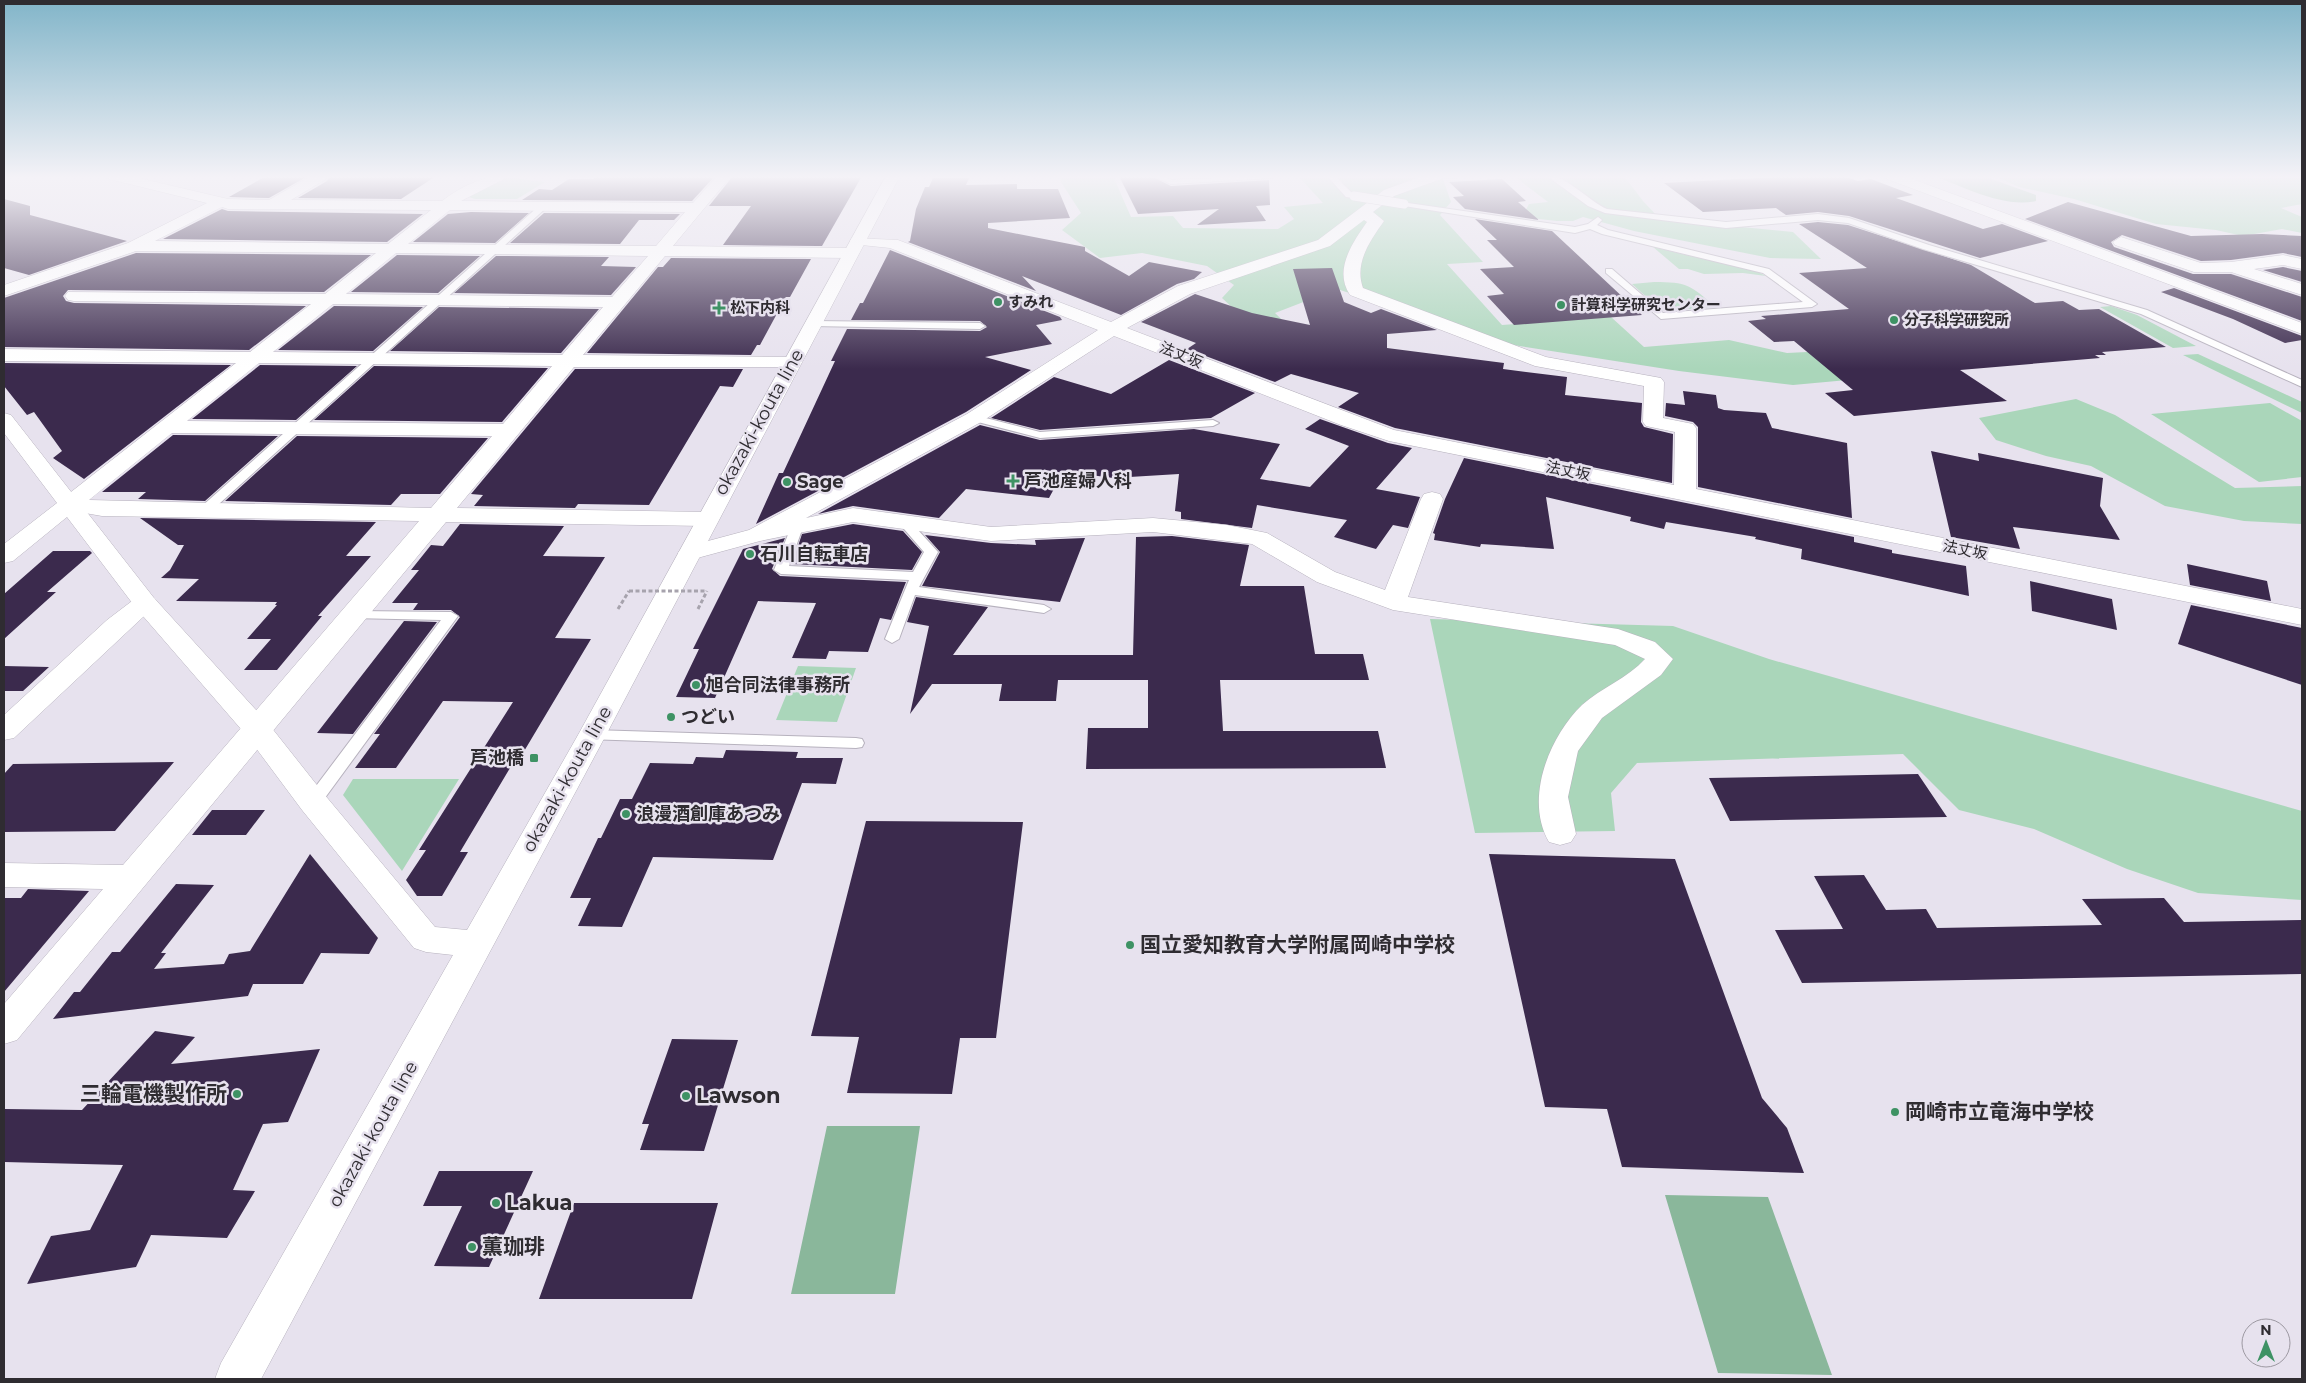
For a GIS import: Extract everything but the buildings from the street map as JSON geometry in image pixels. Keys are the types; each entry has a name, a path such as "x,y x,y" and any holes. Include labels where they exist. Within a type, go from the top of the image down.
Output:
{"street":[{"path":"4,291 145,241"},
{"path":"4,556 402,241"},
{"path":"4,1029 670,241"},
{"name":"okazaki-kouta line","path":"237,1379 592,736 707,518 814,324 858,241"},
{"path":"757,535 974,418 1114,328 1184,290 1327,241"},
{"path":"1362,241 1354,252 1352,283 1356,291 1542,362 1654,382 1653,422 1686,428 1685,494"},
{"path":"2065,241 2302,329"},
{"path":"2118,241 2200,268 2231,267 2283,260 2302,264"},
{"name":"法丈坂","path":"134,246 661,251 854,247 892,243 1114,328 1348,421 1388,434 2302,617"},
{"path":"2231,267 2302,290"},
{"path":"74,296 616,302"},
{"path":"4,355 791,363"},
{"path":"4,419 145,603 256,729 313,802 426,939 476,944"},
{"path":"168,427 508,430"},
{"path":"1393,602 1432,499"},
{"path":"70,504 102,509 707,518"},
{"path":"690,553 757,535 852,515 991,534 1153,525 1227,532 1259,538 1326,577 1393,602 1618,637 1640,643 1660,659 1650,669 1592,712 1564,749 1553,797 1560,834"},
{"path":"4,731 116,626 145,603"},
{"path":"4,875 131,877"}],"lane":[{"path":"205,510 505,241"},
{"path":"1609,271 1661,316 1812,304 1766,271 1640,241"},
{"path":"1905,241 2144,312 2302,384"},
{"path":"814,324 980,326"},
{"path":"974,418 1040,435 1213,423"},
{"path":"892,638 900,612 931,552 904,522"},
{"path":"797,527 781,570 917,576"},
{"path":"910,590 1044,609"},
{"path":"313,802 451,616 356,614"},
{"path":"592,736 856,743"}],"path":[{"path":"618,609 629,591 706,591 698,609"}],"shaded area":[{"path":"1076,241 1463,241 1483,262 1447,264 1502,325 1611,317 1644,347 1729,340 1787,353 1867,349 1902,375 1793,385 1679,371 1507,344 1337,289 1275,313 1312,349 1262,335 1222,298 1234,285 1207,266 1142,253 1100,258"},
{"path":"1682,241 1802,241 1821,259 1770,258"},
{"path":"1653,247 1758,272 1766,276 1743,273 1704,274 1688,269 1679,269"},
{"path":"1654,282 1688,286 1715,307 1662,311 1632,284"},
{"path":"2111,306 2137,315 2196,346 2173,348 2100,307"},
{"path":"2198,354 2302,402 2302,413 2183,355"},
{"path":"2076,399 2115,415 2235,488 2302,486 2302,524 2244,521 2165,506 2091,466 2046,456 1996,440 1979,418"},
{"path":"2270,403 2302,421 2302,477 2259,482 2151,414"},
{"path":"1430,619 1673,626 1769,659 2302,811 2302,900 2198,893 2127,869 2034,829 1959,810 1903,754 1637,763 1611,793 1615,831 1475,833"},
{"path":"798,666 856,668 837,722 776,720"},
{"path":"353,779 459,779 402,871 343,795"},
{"path":"827,1126 920,1126 895,1294 791,1294"},
{"path":"1665,1195 1768,1197 1832,1375 1718,1373"}],"place":[{"name":"すみれ","path":"998,302"},
{"name":"計算科学研究センター","path":"1561,305"},
{"name":"松下内科","path":"719,308"},
{"name":"分子科学研究所","path":"1894,320"},
{"name":"芦池産婦人科","path":"1013,481"},
{"name":"Sage","path":"787,482"},
{"name":"石川自転車店","path":"750,554"},
{"name":"旭合同法律事務所","path":"696,685"},
{"name":"つどい","path":"671,717"},
{"name":"芦池橋","path":"534,758"},
{"name":"浪漫酒創庫あつみ","path":"626,814"},
{"name":"国立愛知教育大学附属岡崎中学校","path":"1130,945"},
{"name":"三輪電機製作所","path":"237,1094"},
{"name":"Lawson","path":"686,1096"},
{"name":"岡崎市立竜海中学校","path":"1895,1112"},
{"name":"Lakua","path":"496,1203"},
{"name":"薫珈琲","path":"472,1247"}]}
